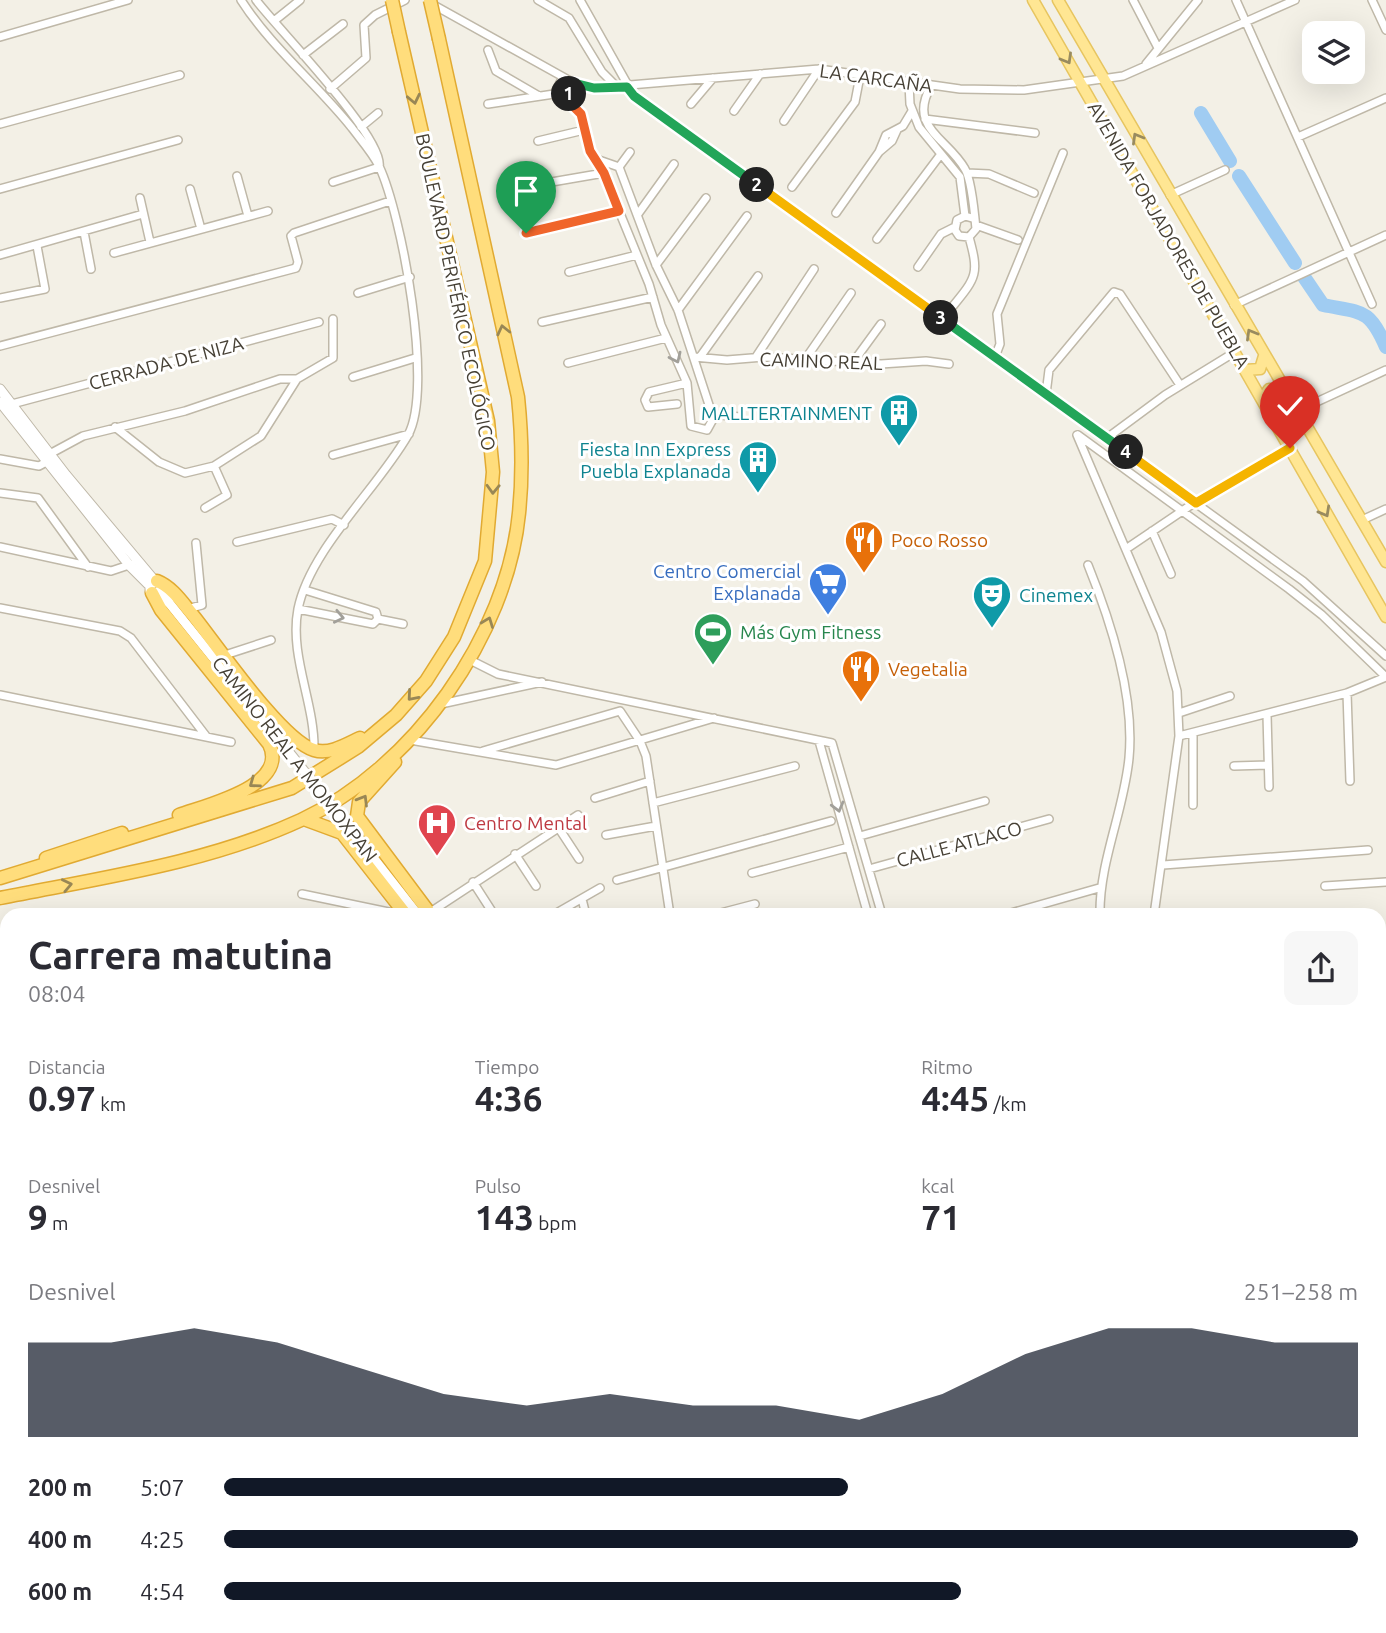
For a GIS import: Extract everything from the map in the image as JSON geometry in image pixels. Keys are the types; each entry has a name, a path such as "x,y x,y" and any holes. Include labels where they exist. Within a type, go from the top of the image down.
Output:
{"highway":[{"name":"BOULEVARD PERIFÉRICO ECOLÓGICO","path":"0,878 292,788 358,747 396,715 442,657 467,609 485,561 493,472 488,421 392,0"},
{"name":"BOULEVARD PERIFÉRICO ECOLÓGICO","path":"0,898 241,844 303,819 359,783 410,740 440,704 470,660 502,587 515,538 519,515 521,430 518,397 439,39 428,0"},
{"path":"24,872 42,860 73,847 157,823 246,790 262,779 271,766 273,753 269,744 161,610 153,584 166,584 191,608 290,737 314,750 327,752 344,746 396,715"},
{"path":"410,740 359,802 357,813 422,908"},
{"path":"303,819 342,833 400,908"}],"main road":[{"name":"AVENIDA FORJADORES DE PUEBLA","path":"1033,0 1386,617"},
{"name":"AVENIDA FORJADORES DE PUEBLA","path":"1058,0 1296,412 1386,562"},
{"path":"1245,370 1259,369 1264,356"},
{"path":"1262,399 1269,388 1283,389"}],"street":[{"path":"0,37 128,0"},
{"path":"241,0 251,16 325,94 379,167"},
{"path":"256,0 332,88 379,152 379,167 410,277 418,386 409,433 312,573 298,609 297,649 314,733 314,750"},
{"path":"274,21 300,0"},
{"path":"325,94 366,58 365,25 374,15 405,0"},
{"name":"LA CARCAÑA","path":"428,0 574,83 606,88 818,69 931,86 1024,90 1103,80 1146,65 1295,0"},
{"path":"538,0 569,18 602,72 617,87"},
{"path":"580,0 634,96 1325,599 1386,656"},
{"path":"1133,0 1158,48"},
{"path":"1146,65 1198,0"},
{"path":"1236,0 1372,304"},
{"path":"1372,0 1386,30"},
{"path":"303,55 343,24"},
{"path":"488,50 496,71 540,96"},
{"path":"784,121 818,69"},
{"path":"734,111 760,74"},
{"path":"0,124 180,75"},
{"path":"792,187 855,102 860,76"},
{"path":"554,94 563,77"},
{"path":"691,104 714,78"},
{"path":"567,100 574,83"},
{"path":"909,83 912,111 919,127 960,177 971,220"},
{"path":"931,86 923,104 925,120 967,173 971,220 969,237 976,271 972,284 953,306"},
{"path":"488,104 554,94 567,100 581,114 590,151 604,173 649,284 666,338 687,383 691,426 707,429 712,421 712,414 697,357 678,310 662,280 619,167 596,159"},
{"path":"1298,137 1386,97"},
{"path":"836,213 912,111"},
{"path":"361,127 378,114"},
{"path":"925,120 1035,133"},
{"path":"935,134 944,124"},
{"path":"900,128 919,127"},
{"path":"538,141 584,130"},
{"path":"0,189 178,140"},
{"path":"619,167 630,152"},
{"path":"995,357 1000,344 996,314 1063,153"},
{"path":"877,239 941,154"},
{"path":"638,214 674,164"},
{"path":"333,182 379,167"},
{"path":"1170,195 1225,170"},
{"path":"510,189 604,173"},
{"path":"967,173 989,174 1034,193"},
{"path":"237,176 247,216"},
{"path":"190,189 201,229"},
{"path":"141,198 150,242"},
{"path":"656,265 706,198"},
{"path":"0,346 296,268 298,262 292,240 294,233 390,201"},
{"path":"114,253 268,211"},
{"path":"526,233 619,211"},
{"path":"0,255 143,214"},
{"path":"678,310 747,216"},
{"path":"918,267 941,234 955,227 959,218 971,220 1018,240"},
{"path":"955,227 959,236 969,237"},
{"path":"84,232 91,269"},
{"path":"1234,305 1386,235"},
{"path":"0,298 45,289 37,246"},
{"path":"569,272 637,255"},
{"path":"756,357 814,269"},
{"path":"697,357 758,276"},
{"path":"358,293 410,277"},
{"path":"649,284 662,280"},
{"path":"1046,394 1049,370 1112,293 1117,292 1180,386"},
{"path":"804,361 851,293"},
{"path":"542,322 653,297"},
{"path":"115,427 159,462 185,473 214,466 261,436 298,379 333,358 333,319"},
{"name":"CERRADA DE NIZA","path":"12,404 320,322"},
{"path":"854,361 881,324"},
{"path":"568,363 666,338"},
{"path":"1107,438 1180,386 1235,352"},
{"name":"CAMINO REAL","path":"697,357 894,364 926,361 949,364"},
{"path":"353,377 415,358"},
{"path":"1296,412 1386,370"},
{"path":"0,459 38,466 83,436 211,404 280,379 298,379"},
{"path":"677,404 648,408 645,400 649,392 687,383"},
{"name":"CAMINO REAL A MOMOXPAN","path":"0,389 48,457"},
{"name":"CAMINO REAL A MOMOXPAN","path":"0,402 170,604 360,841 421,908"},
{"path":"712,414 740,417"},
{"path":"333,455 409,433"},
{"path":"1155,908 1179,736 1177,691 1167,649 1077,435 1322,615 1386,677 1347,693 1179,736"},
{"path":"1126,549 1182,511 1290,448"},
{"path":"205,508 227,495 214,466"},
{"path":"0,493 38,498 88,567"},
{"path":"1362,520 1386,509"},
{"path":"237,542 332,519 344,525"},
{"path":"1152,531 1171,574"},
{"path":"191,608 202,605 196,543"},
{"path":"0,547 111,572 133,563"},
{"path":"1088,565 1117,648 1129,725 1129,758 1120,810 1099,888 1100,908"},
{"path":"305,590 376,612 378,619"},
{"path":"0,608 120,631 131,638 206,736"},
{"path":"298,609 373,624 378,619"},
{"path":"378,619 403,624"},
{"path":"225,655 271,640"},
{"path":"470,660 498,674 820,741 866,908"},
{"path":"440,704 546,682"},
{"path":"1347,693 1350,781"},
{"path":"0,695 231,742"},
{"path":"1179,713 1230,696"},
{"path":"483,751 620,711 640,741 650,781 669,908"},
{"path":"1267,715 1269,788"},
{"path":"410,740 556,765 715,718"},
{"path":"1193,733 1194,805"},
{"name":"CALLE ATLACO","path":"820,741 832,743 880,908"},
{"path":"1234,766 1268,765"},
{"path":"653,803 795,766"},
{"path":"594,798 650,781"},
{"path":"860,836 985,801"},
{"path":"435,908 578,815"},
{"name":"CALLE ATLACO","path":"869,869 1049,819"},
{"path":"617,880 831,821"},
{"path":"606,835 656,826"},
{"path":"844,830 857,826"},
{"path":"558,827 579,859"},
{"path":"751,873 849,847"},
{"path":"1163,864 1368,850"},
{"path":"515,854 536,887"},
{"path":"473,882 489,908"},
{"path":"1325,886 1386,883"},
{"path":"566,908 600,888"},
{"path":"1028,908 1099,888"},
{"path":"302,894 371,908"},
{"path":"582,899 584,908"},
{"path":"739,908 755,904"}],"waterway":[{"path":"1201,113 1230,161"},
{"path":"1239,176 1295,263"},
{"path":"1304,277 1323,305 1363,314 1369,319 1386,347"}],"place":[{"name":"MALLTERTAINMENT","path":"899,447"},
{"name":"Fiesta Inn Express Puebla Explanada","path":"758,494"},
{"name":"Poco Rosso","path":"864,574"},
{"name":"Centro Comercial Explanada","path":"828,616"},
{"name":"Cinemex","path":"992,629"},
{"name":"Más Gym Fitness","path":"713,666"},
{"name":"Vegetalia","path":"861,703"},
{"name":"Centro Mental","path":"437,857"}],"route":[{"path":"526,233 619,211 604,173 586,142 581,114 567,100 574,83 594,88 627,87 634,96 1196,503 1290,448"}]}
